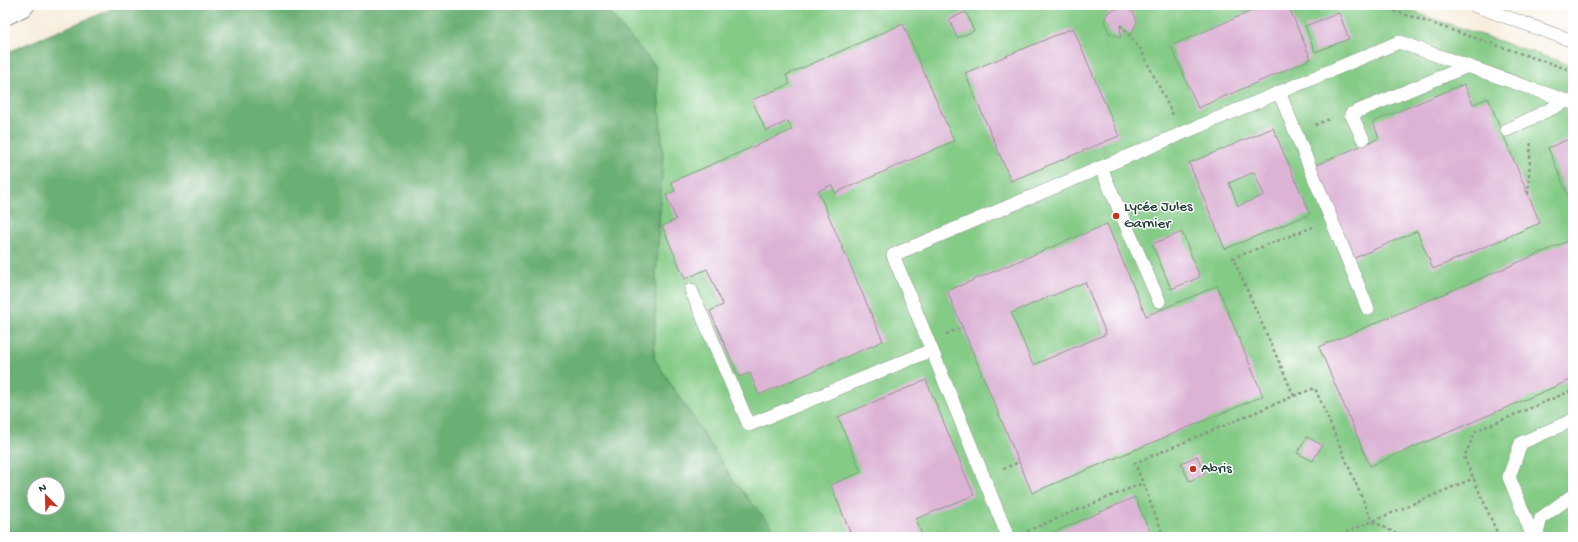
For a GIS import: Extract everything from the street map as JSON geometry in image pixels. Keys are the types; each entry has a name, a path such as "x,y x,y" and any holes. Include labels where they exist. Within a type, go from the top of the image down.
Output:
{"main road":[{"path":"5,14 23,5"}],"lane":[{"path":"1473,5 1573,41"},
{"path":"1008,537 893,255 1399,42 1570,102"},
{"path":"1363,139 1351,114 1468,66"},
{"path":"1279,92 1368,309"},
{"path":"1507,130 1570,102"},
{"path":"1101,168 1159,301"},
{"path":"691,290 749,425 932,350"},
{"path":"1533,537 1509,477 1521,443 1573,420"},
{"path":"1536,537 1542,518 1573,495"}],"path":[{"path":"1377,5 1573,70"},
{"path":"1120,25 1141,50 1183,133"},
{"path":"1296,133 1348,111 1351,114"},
{"path":"1528,194 1533,118"},
{"path":"1294,396 1233,258 1331,220"},
{"path":"1164,537 1135,463 1315,388 1372,522 1403,537"},
{"path":"1498,537 1464,457 1476,431 1573,390"},
{"path":"1335,537 1474,478"},
{"path":"1023,533 1143,483"}],"green space":[{"path":"121,5 601,5 656,67 663,156 656,276 654,358 735,483 781,537 5,537 5,53"},
{"name":"Lycée Jules Garnier","path":"601,5 1393,5 1573,66 1573,537 781,537 735,483 654,358 656,276 663,156 656,67"}],"building":[{"path":"1265,5 1288,5 1311,59 1198,108 1171,46"},
{"path":"1121,7 1133,12 1137,21 1131,35 1120,25 1121,38 1109,33 1104,21 1108,12"},
{"path":"966,12 974,31 957,38 949,19"},
{"path":"1339,13 1349,39 1315,52 1305,26"},
{"path":"903,24 954,141 835,193 832,185 818,191 883,341 759,395 750,373 739,377 710,311 723,305 707,269 685,279 662,226 676,220 666,195 675,191 671,182 792,130 788,121 766,131 752,100 790,84 786,75"},
{"path":"1073,28 1119,136 1011,181 965,73"},
{"path":"1464,84 1473,104 1488,98 1540,223 1433,269 1417,231 1354,258 1314,166 1379,138 1373,122"},
{"path":"1273,128 1310,214 1225,249 1189,163","holes":["1254,172 1264,195 1238,206 1229,183"]},
{"path":"1573,137 1573,207 1548,148"},
{"path":"1107,224 1146,316 1217,286 1263,396 1032,493 947,291","holes":["1085,282 1106,334 1033,365 1011,313"]},
{"path":"1182,232 1200,277 1171,289 1152,244"},
{"path":"1573,239 1573,379 1370,466 1319,347"},
{"path":"926,380 974,495 916,519 923,537 852,537 831,485 861,472 838,417"},
{"path":"1307,437 1322,445 1313,461 1297,453"},
{"name":"Abris","path":"1197,456 1205,474 1189,481 1181,463"},
{"path":"1135,497 1151,535 1146,537 1043,537"}],"place":[{"name":"Lycée Jules Garnier","path":"1116,216"},
{"name":"Abris","path":"1193,469"}]}
